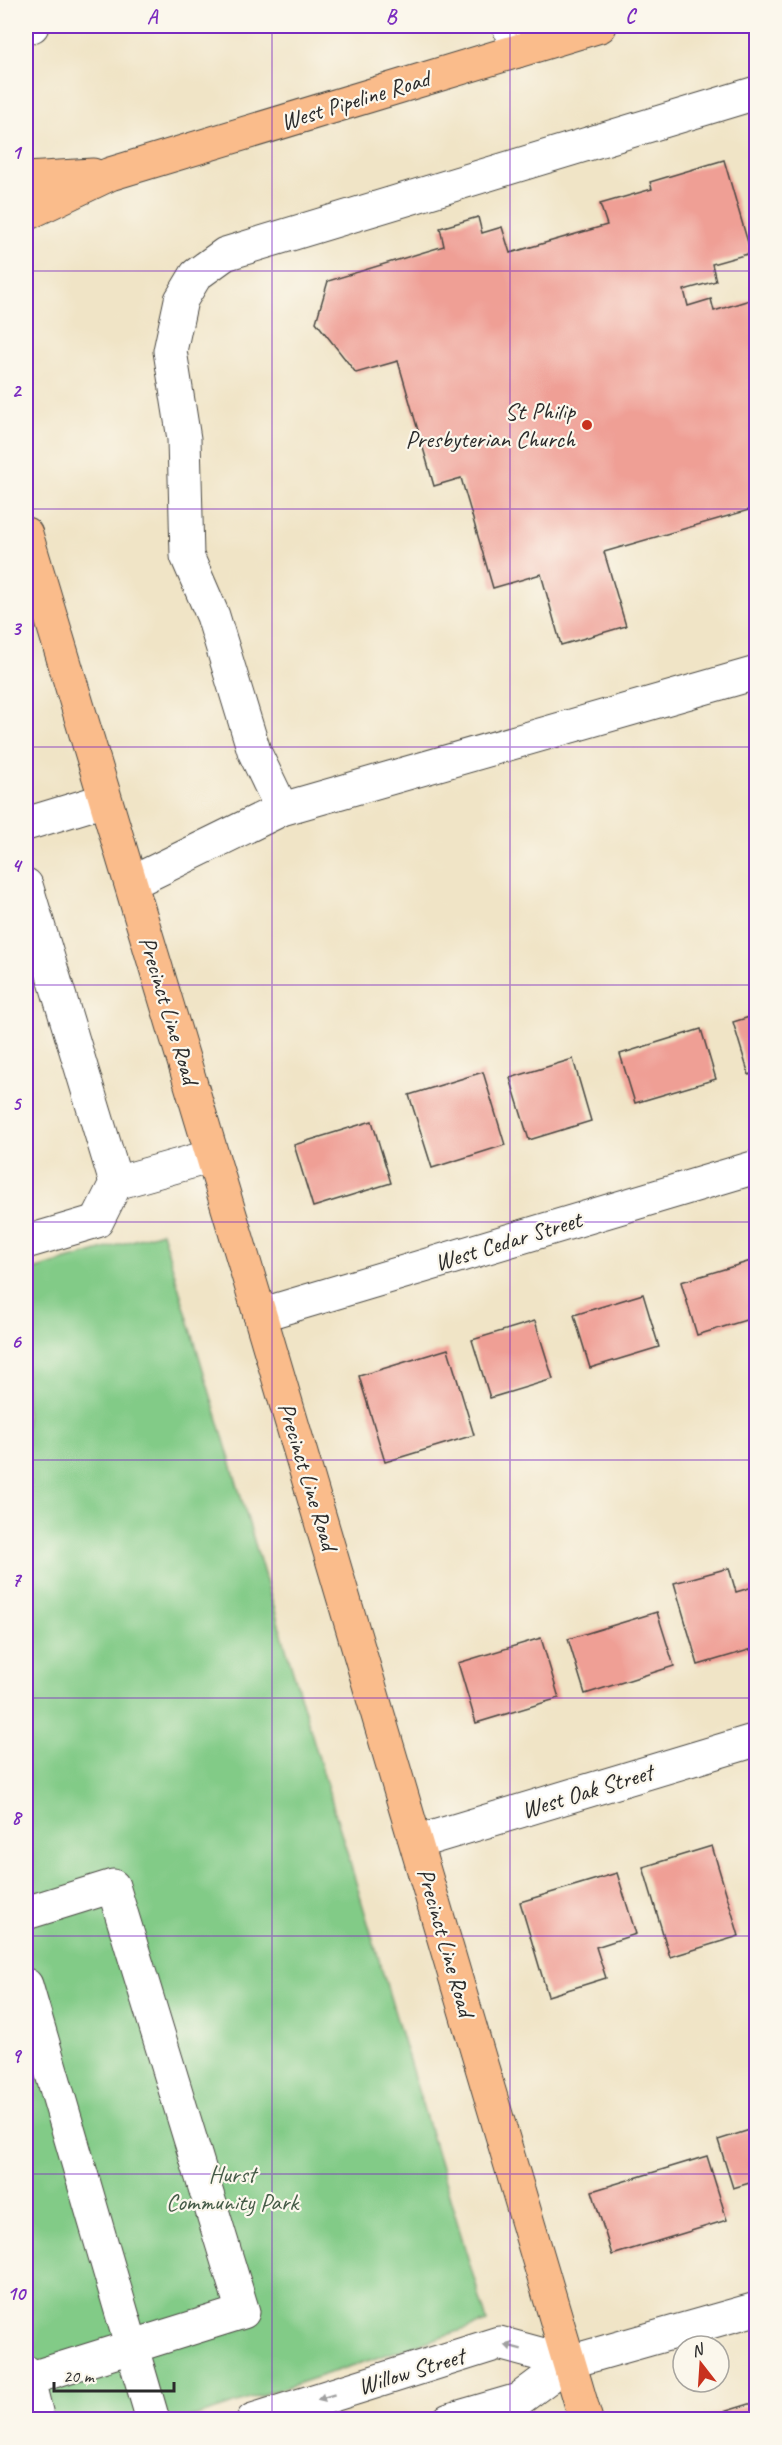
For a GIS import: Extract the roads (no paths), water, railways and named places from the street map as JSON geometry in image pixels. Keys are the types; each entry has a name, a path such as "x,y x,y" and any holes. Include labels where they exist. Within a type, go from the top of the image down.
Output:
{"main road":[{"name":"West Pipeline Road","path":"26,214 110,174 513,38 600,26"},
{"name":"West Pipeline Road","path":"26,179 110,174"},
{"name":"Precinct Line Road","path":"26,534 417,1842 586,2420"}],"street":[{"path":"26,27 32,26"},
{"path":"282,808 254,750 213,616 187,556 184,439 170,351 181,300 196,275 225,254 756,93"},
{"path":"131,883 282,808 756,673"},
{"path":"26,824 105,800"},
{"path":"26,885 116,1183 98,1221 26,1242"},
{"path":"116,1183 212,1156"},
{"name":"West Cedar Street","path":"260,1315 756,1167"},
{"name":"West Oak Street","path":"417,1842 756,1740"},
{"path":"26,1913 113,1887 243,2312 27,2376 38,2420"},
{"path":"26,1986 153,2420"},
{"path":"450,2420 518,2400 569,2362 756,2309"},
{"name":"Willow Street","path":"254,2420 293,2414 499,2343 569,2362"}],"place":[{"name":"St Philip Presbyterian Church","path":"587,425"}],"park label":[{"name":"Hurst Community Park","path":"232,2188"}]}
